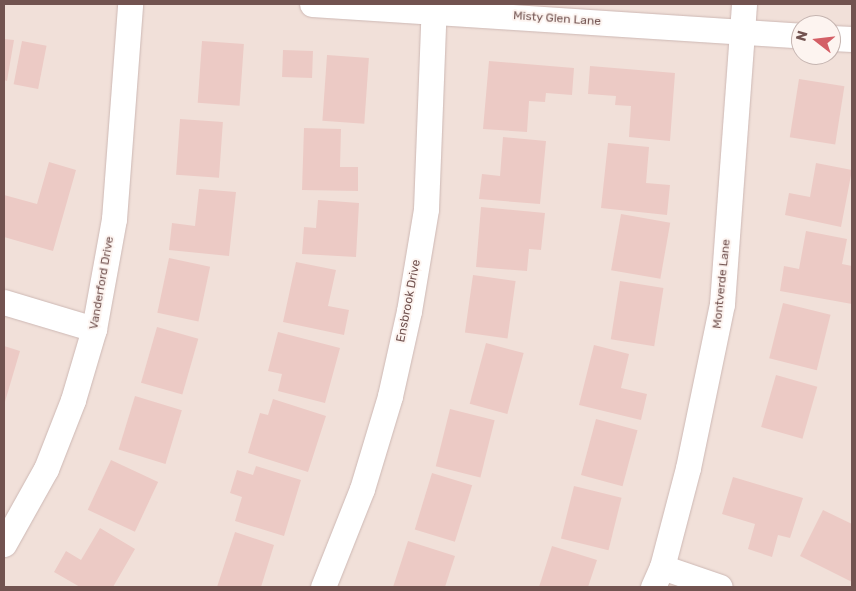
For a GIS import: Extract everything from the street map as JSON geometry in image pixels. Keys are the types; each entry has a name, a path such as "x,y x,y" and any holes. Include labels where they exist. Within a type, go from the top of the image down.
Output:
{"street":[{"name":"Vanderford Drive","path":"4,544 46,469 73,400 94,329 114,219 130,4"},
{"name":"Misty Glen Lane","path":"312,4 434,7 791,35"},
{"name":"Montverde Lane","path":"658,577 688,468 722,304 744,4"},
{"name":"Ensbrook Drive","path":"323,587 362,489 390,396 409,312 426,209 434,7"},
{"path":"4,302 94,329"},
{"path":"658,577 720,587"}],"shaded area":[{"path":"4,4 852,4 852,587 4,587"}],"building":[{"path":"4,39 14,40 7,81 4,80"},
{"path":"22,41 47,46 38,89 14,84"},
{"path":"202,41 244,44 240,106 198,103"},
{"path":"283,50 313,51 312,78 282,77"},
{"path":"327,55 369,58 364,124 322,121"},
{"path":"489,61 574,68 572,95 546,93 545,102 529,101 527,132 483,129"},
{"path":"590,66 675,73 670,141 629,137 631,106 615,105 616,96 588,94"},
{"path":"799,79 844,86 835,144 790,137"},
{"path":"180,119 223,122 219,178 176,175"},
{"path":"304,128 341,129 340,167 358,167 358,191 302,190"},
{"path":"503,137 546,141 540,204 479,199 482,174 500,176"},
{"path":"608,143 649,147 646,183 670,185 667,215 601,208"},
{"path":"49,162 76,170 53,251 4,237 4,195 37,204"},
{"path":"816,163 852,170 841,227 785,215 789,193 810,197"},
{"path":"199,189 236,192 229,256 169,250 172,223 195,226"},
{"path":"318,200 359,203 356,257 302,254 304,227 316,228"},
{"path":"481,207 545,213 541,250 529,249 527,271 476,267"},
{"path":"621,214 670,223 660,279 611,270"},
{"path":"806,231 847,239 842,264 852,266 852,304 780,291 784,266 799,269"},
{"path":"169,258 210,267 198,322 157,313"},
{"path":"296,262 336,270 328,306 349,310 344,335 283,322"},
{"path":"473,275 516,281 508,338 465,332"},
{"path":"620,281 663,288 654,346 611,339"},
{"path":"783,303 831,315 817,370 769,358"},
{"path":"157,327 198,339 182,395 141,383"},
{"path":"278,332 340,348 325,403 278,391 282,374 268,371"},
{"path":"486,343 524,353 507,414 470,404"},
{"path":"594,345 629,354 621,388 647,394 641,420 579,405"},
{"path":"4,346 20,351 4,405"},
{"path":"776,375 817,387 802,439 761,427"},
{"path":"135,396 182,410 165,464 119,450"},
{"path":"273,399 326,416 308,472 248,453 260,413 268,415"},
{"path":"450,409 495,420 480,477 436,466"},
{"path":"596,419 638,430 623,486 581,475"},
{"path":"111,460 158,482 135,532 88,510"},
{"path":"256,466 301,480 284,536 235,521 242,497 230,493 237,470 253,475"},
{"path":"432,473 472,485 455,542 415,529"},
{"path":"733,477 803,498 790,538 778,535 772,557 748,549 755,524 722,514"},
{"path":"574,486 622,498 608,550 561,538"},
{"path":"823,510 852,524 852,582 800,556"},
{"path":"100,528 135,549 113,587 80,587 54,572 66,551 81,560"},
{"path":"235,532 274,545 261,587 217,587"},
{"path":"408,541 455,556 445,587 393,587"},
{"path":"552,546 597,560 588,587 539,587"}]}
